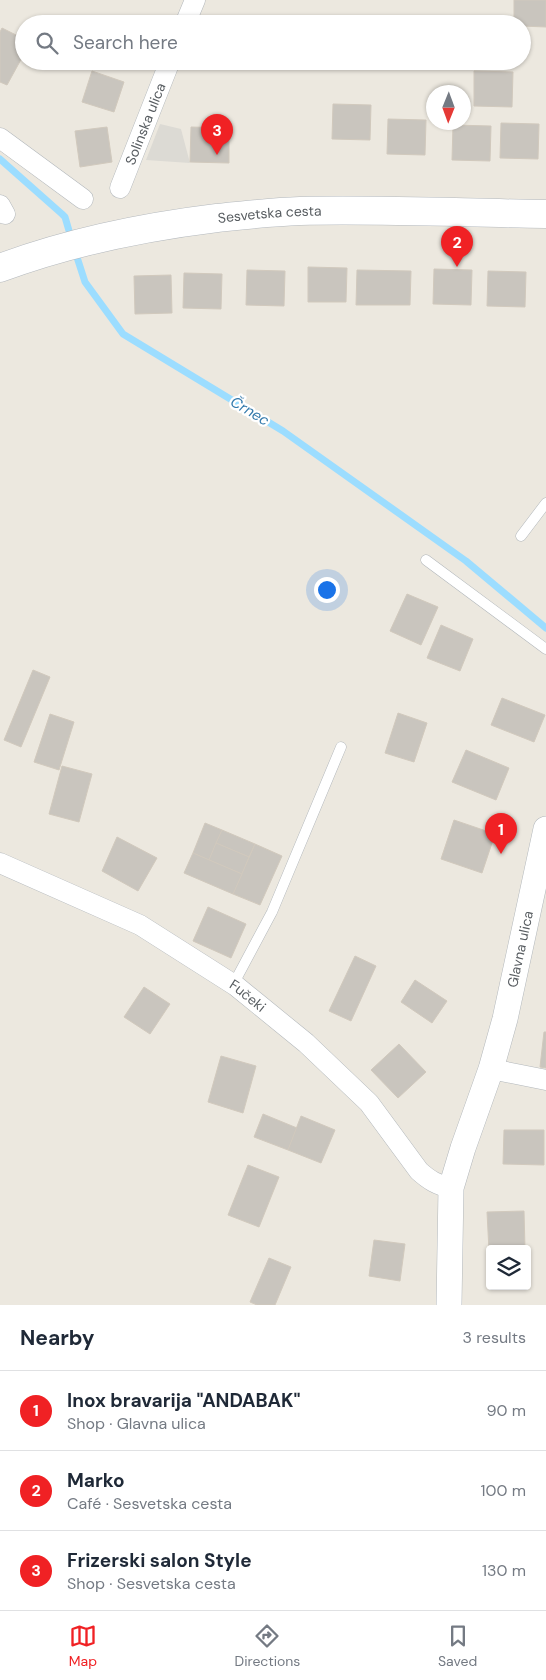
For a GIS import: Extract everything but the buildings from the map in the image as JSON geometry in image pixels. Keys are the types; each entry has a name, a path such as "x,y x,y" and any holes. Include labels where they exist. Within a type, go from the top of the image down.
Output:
{"main road":[{"name":"Sesvetska cesta","path":"0,268 59,248 142,229 252,214 299,211 546,214"}],"street":[{"path":"189,15 195,0"},
{"name":"Solinska ulica","path":"120,188 166,70"},
{"path":"0,138 83,199"},
{"name":"Glavna ulica","path":"449,1305 451,1188 491,1069 505,1019 546,829"},
{"name":"Fučeki","path":"0,863 140,925 234,984 306,1043 369,1103 419,1171 438,1186 451,1188"},
{"path":"491,1069 546,1080"}],"lane":[{"path":"521,536 546,503"},
{"path":"426,560 546,649"},
{"path":"234,984 272,912 341,747"}],"shaded area":[{"path":"160,124 181,129 190,163 146,160"}],"waterway":[{"name":"Črnec","path":"0,159 65,217 72,241"},
{"name":"Črnec","path":"75,251 85,282 123,334 283,431 466,561 546,628"}],"place":[{"name":"Frizerski salon Style","path":"217,155"},
{"name":"Marko","path":"457,267"},
{"name":"Inox bravarija \"ANDABAK\"","path":"501,854"}]}
